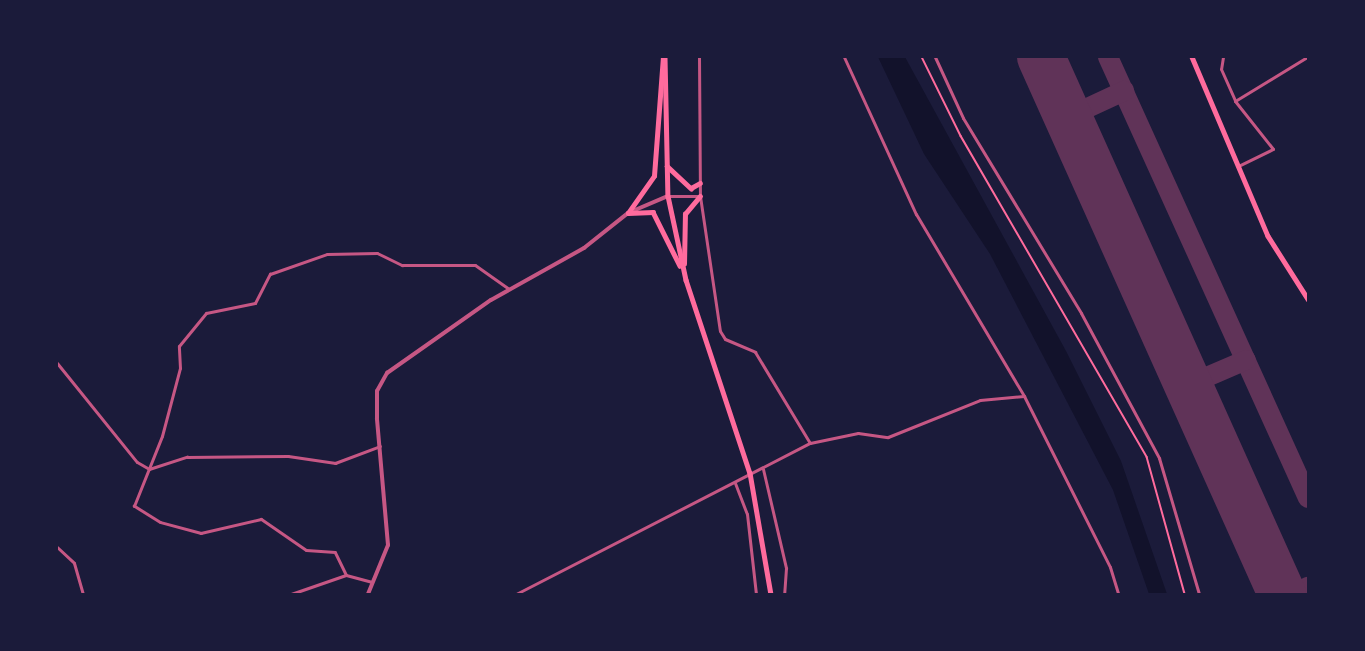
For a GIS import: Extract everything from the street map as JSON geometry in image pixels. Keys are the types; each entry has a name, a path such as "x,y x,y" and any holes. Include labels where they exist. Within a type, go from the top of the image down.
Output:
{"main road":[{"path":"664,57 668,196 684,272 756,497 771,594"},
{"path":"628,213 644,197 654,176 664,57"},
{"path":"1191,57 1268,236 1308,299"},
{"path":"667,166 691,188 700,183"},
{"path":"684,272 685,214 700,196"},
{"path":"628,213 653,212 684,272"}],"street":[{"path":"699,57 700,196 720,331 725,339 755,352 810,443"},
{"path":"844,57 916,214 1024,396 1110,567 1118,594"},
{"path":"935,57 963,118 1086,323 1159,458 1199,594"},
{"path":"1223,57 1221,69 1235,100 1273,149 1238,166"},
{"path":"1235,100 1307,57"},
{"path":"368,594 388,545 377,391 387,373 510,290 584,248 628,213 668,196 700,196"},
{"path":"346,575 335,552 306,550 261,519 201,533 142,513 134,506 149,470 180,368 179,346 206,313 255,303 270,274 343,252 377,253 402,265 475,265 510,290"},
{"path":"57,363 137,462 149,470"},
{"path":"516,594 754,475 810,443 858,432 888,437 980,400 1024,396"},
{"path":"149,470 187,457 288,456 335,463 380,446"},
{"path":"764,469 786,568 784,594"},
{"path":"735,483 747,514 756,594"},
{"path":"57,547 74,562 83,594"},
{"path":"291,594 346,575 374,583"}],"path":[{"path":"922,57 961,136 1147,457 1185,594"}],"shaded area":[{"path":"878,57 905,57 1066,351 1121,461 1167,594 1149,594 1113,490 990,254 924,154"}],"taxiway":[{"path":"1108,57 1308,498"},
{"path":"1068,117 1124,91"},
{"path":"1188,385 1246,360"},
{"path":"1294,594 1308,587"}],"runway":[{"path":"1041,57 1282,594"}]}
